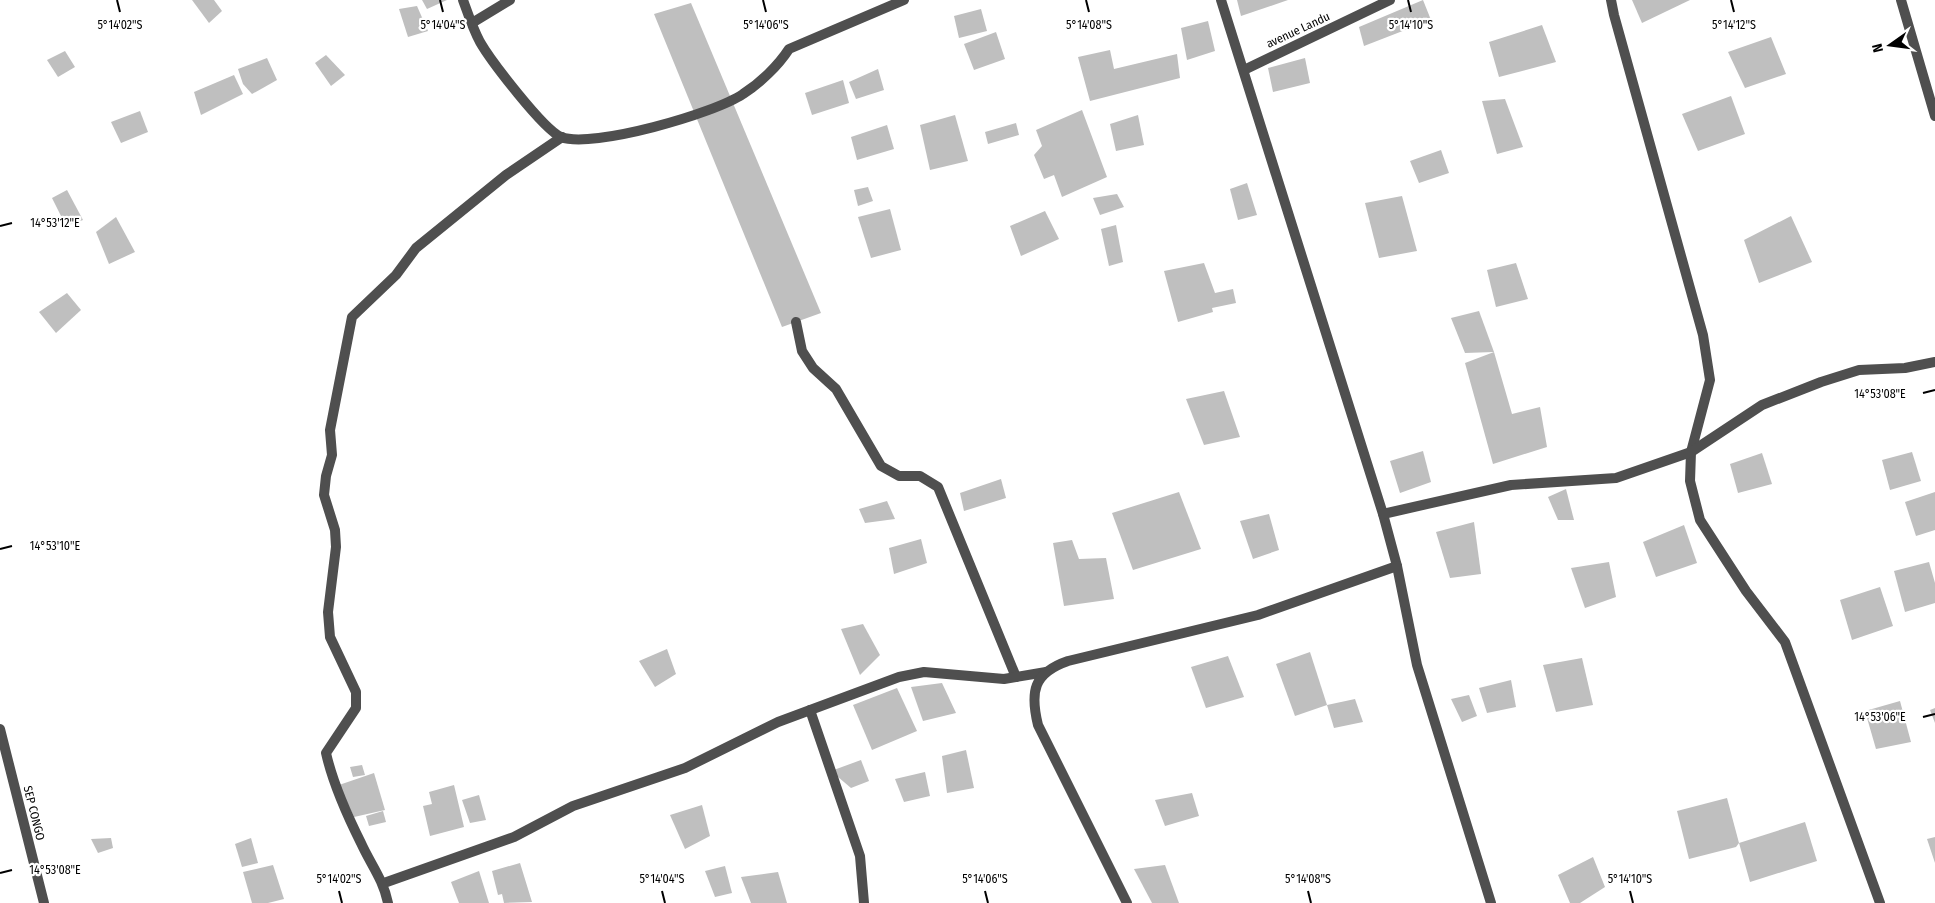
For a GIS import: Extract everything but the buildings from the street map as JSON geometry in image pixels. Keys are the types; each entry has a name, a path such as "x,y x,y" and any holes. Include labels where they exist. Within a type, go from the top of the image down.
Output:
{"street":[{"path":"463,0 480,42 499,69 546,126 562,137 587,138 622,135 718,108 749,90 782,60 789,49 904,0"},
{"path":"472,23 510,0"},
{"path":"1221,0 1383,514 1397,566 1416,665 1492,903"},
{"name":"avenue Landu","path":"1244,70 1390,0"},
{"path":"1611,0 1703,335 1710,380 1691,452 1690,481 1700,520 1741,583 1784,642 1880,903"},
{"path":"1901,0 1935,116"},
{"path":"388,903 384,883 361,844 332,780 326,753 356,708 356,692 330,637 328,612 336,547 335,530 324,495 326,476 332,455 330,430 352,317 396,275 416,248 506,175 562,137"},
{"path":"796,322 802,351 813,368 836,389 881,466 899,476 920,476 938,487 1016,677"},
{"path":"1383,514 1511,484 1616,478 1691,452 1762,405 1821,382 1859,370 1905,368 1935,362"},
{"path":"1127,903 1038,725 1033,706 1037,682 1054,666 1258,615 1397,566"},
{"path":"384,883 514,837 573,806 685,768 778,722 862,689 899,677 924,672 980,678 1016,677 1046,672"},
{"path":"810,710 860,856 864,903"},
{"name":"SEP CONGO","path":"0,729 44,903"}]}
